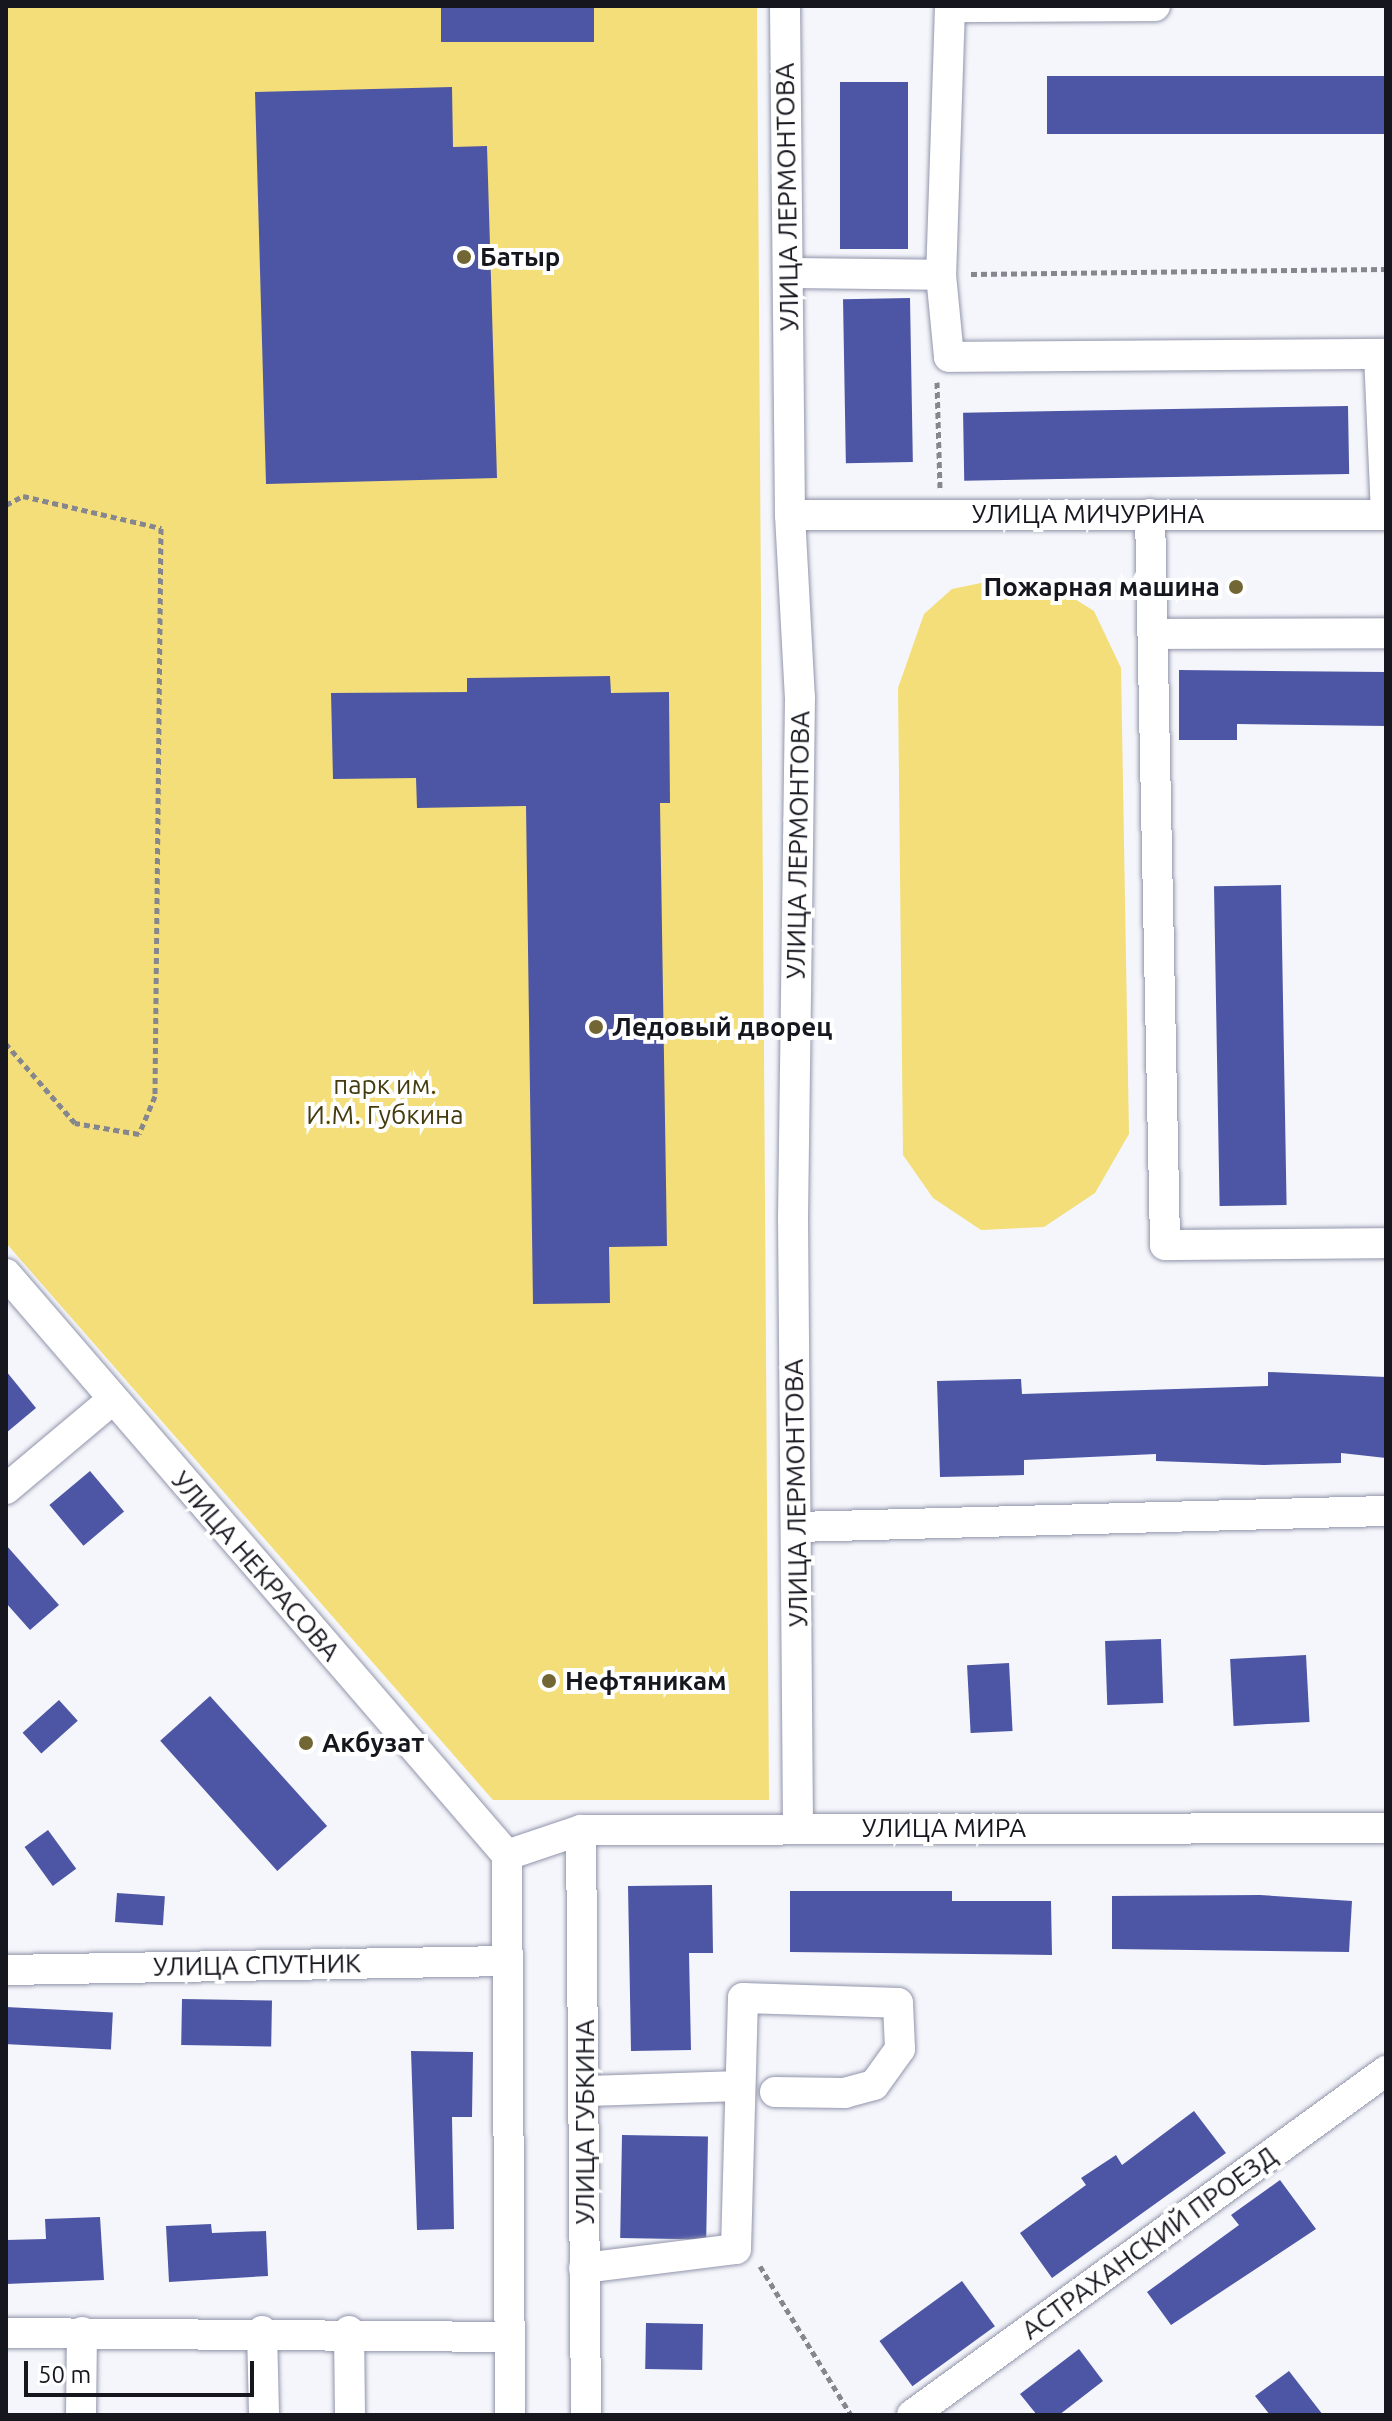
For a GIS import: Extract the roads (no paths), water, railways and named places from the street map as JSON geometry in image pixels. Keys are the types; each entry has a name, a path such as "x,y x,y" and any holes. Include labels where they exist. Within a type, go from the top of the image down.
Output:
{"street":[{"name":"УЛИЦА ЛЕРМОНТОВА","path":"785,6 790,515 800,697 798,1828"},
{"path":"1155,6 950,7 941,275 949,357 1382,354 1386,514"},
{"path":"788,273 941,275"},
{"path":"1150,514 1165,1245 1386,1243"},
{"name":"УЛИЦА МИЧУРИНА","path":"790,515 1386,514"},
{"path":"1153,634 1386,633"},
{"name":"УЛИЦА НЕКРАСОВА","path":"6,1274 507,1855"},
{"path":"6,1489 112,1400"},
{"path":"797,1527 1386,1511"},
{"name":"УЛИЦА МИРА","path":"507,1855 581,1830 1386,1828"},
{"name":"УЛИЦА ГУБКИНА","path":"581,1830 588,2091 584,2268 586,2415"},
{"path":"507,1855 510,2415"},
{"name":"УЛИЦА СПУТНИК","path":"6,1970 508,1961"},
{"path":"584,2268 736,2249 743,1998 898,2003 900,2049 874,2085 845,2093 775,2092"},
{"name":"АСТРАХАНСКИЙ ПРОЕЗД","path":"912,2415 1386,2071"},
{"path":"588,2091 740,2086"},
{"path":"262,2331 264,2415"},
{"path":"6,2333 349,2331 510,2337"},
{"path":"349,2331 350,2415"},
{"path":"81,2415 82,2332"}],"place":[{"name":"Батыр","path":"464,257"},
{"name":"Пожарная машина","path":"1236,587"},
{"name":"Ледовый дворец","path":"596,1027"},
{"name":"Нефтяникам","path":"549,1681"},
{"name":"Акбузат","path":"306,1743"}],"park label":[{"name":"парк им. И.М. Губкина","path":"385,1100"}]}
